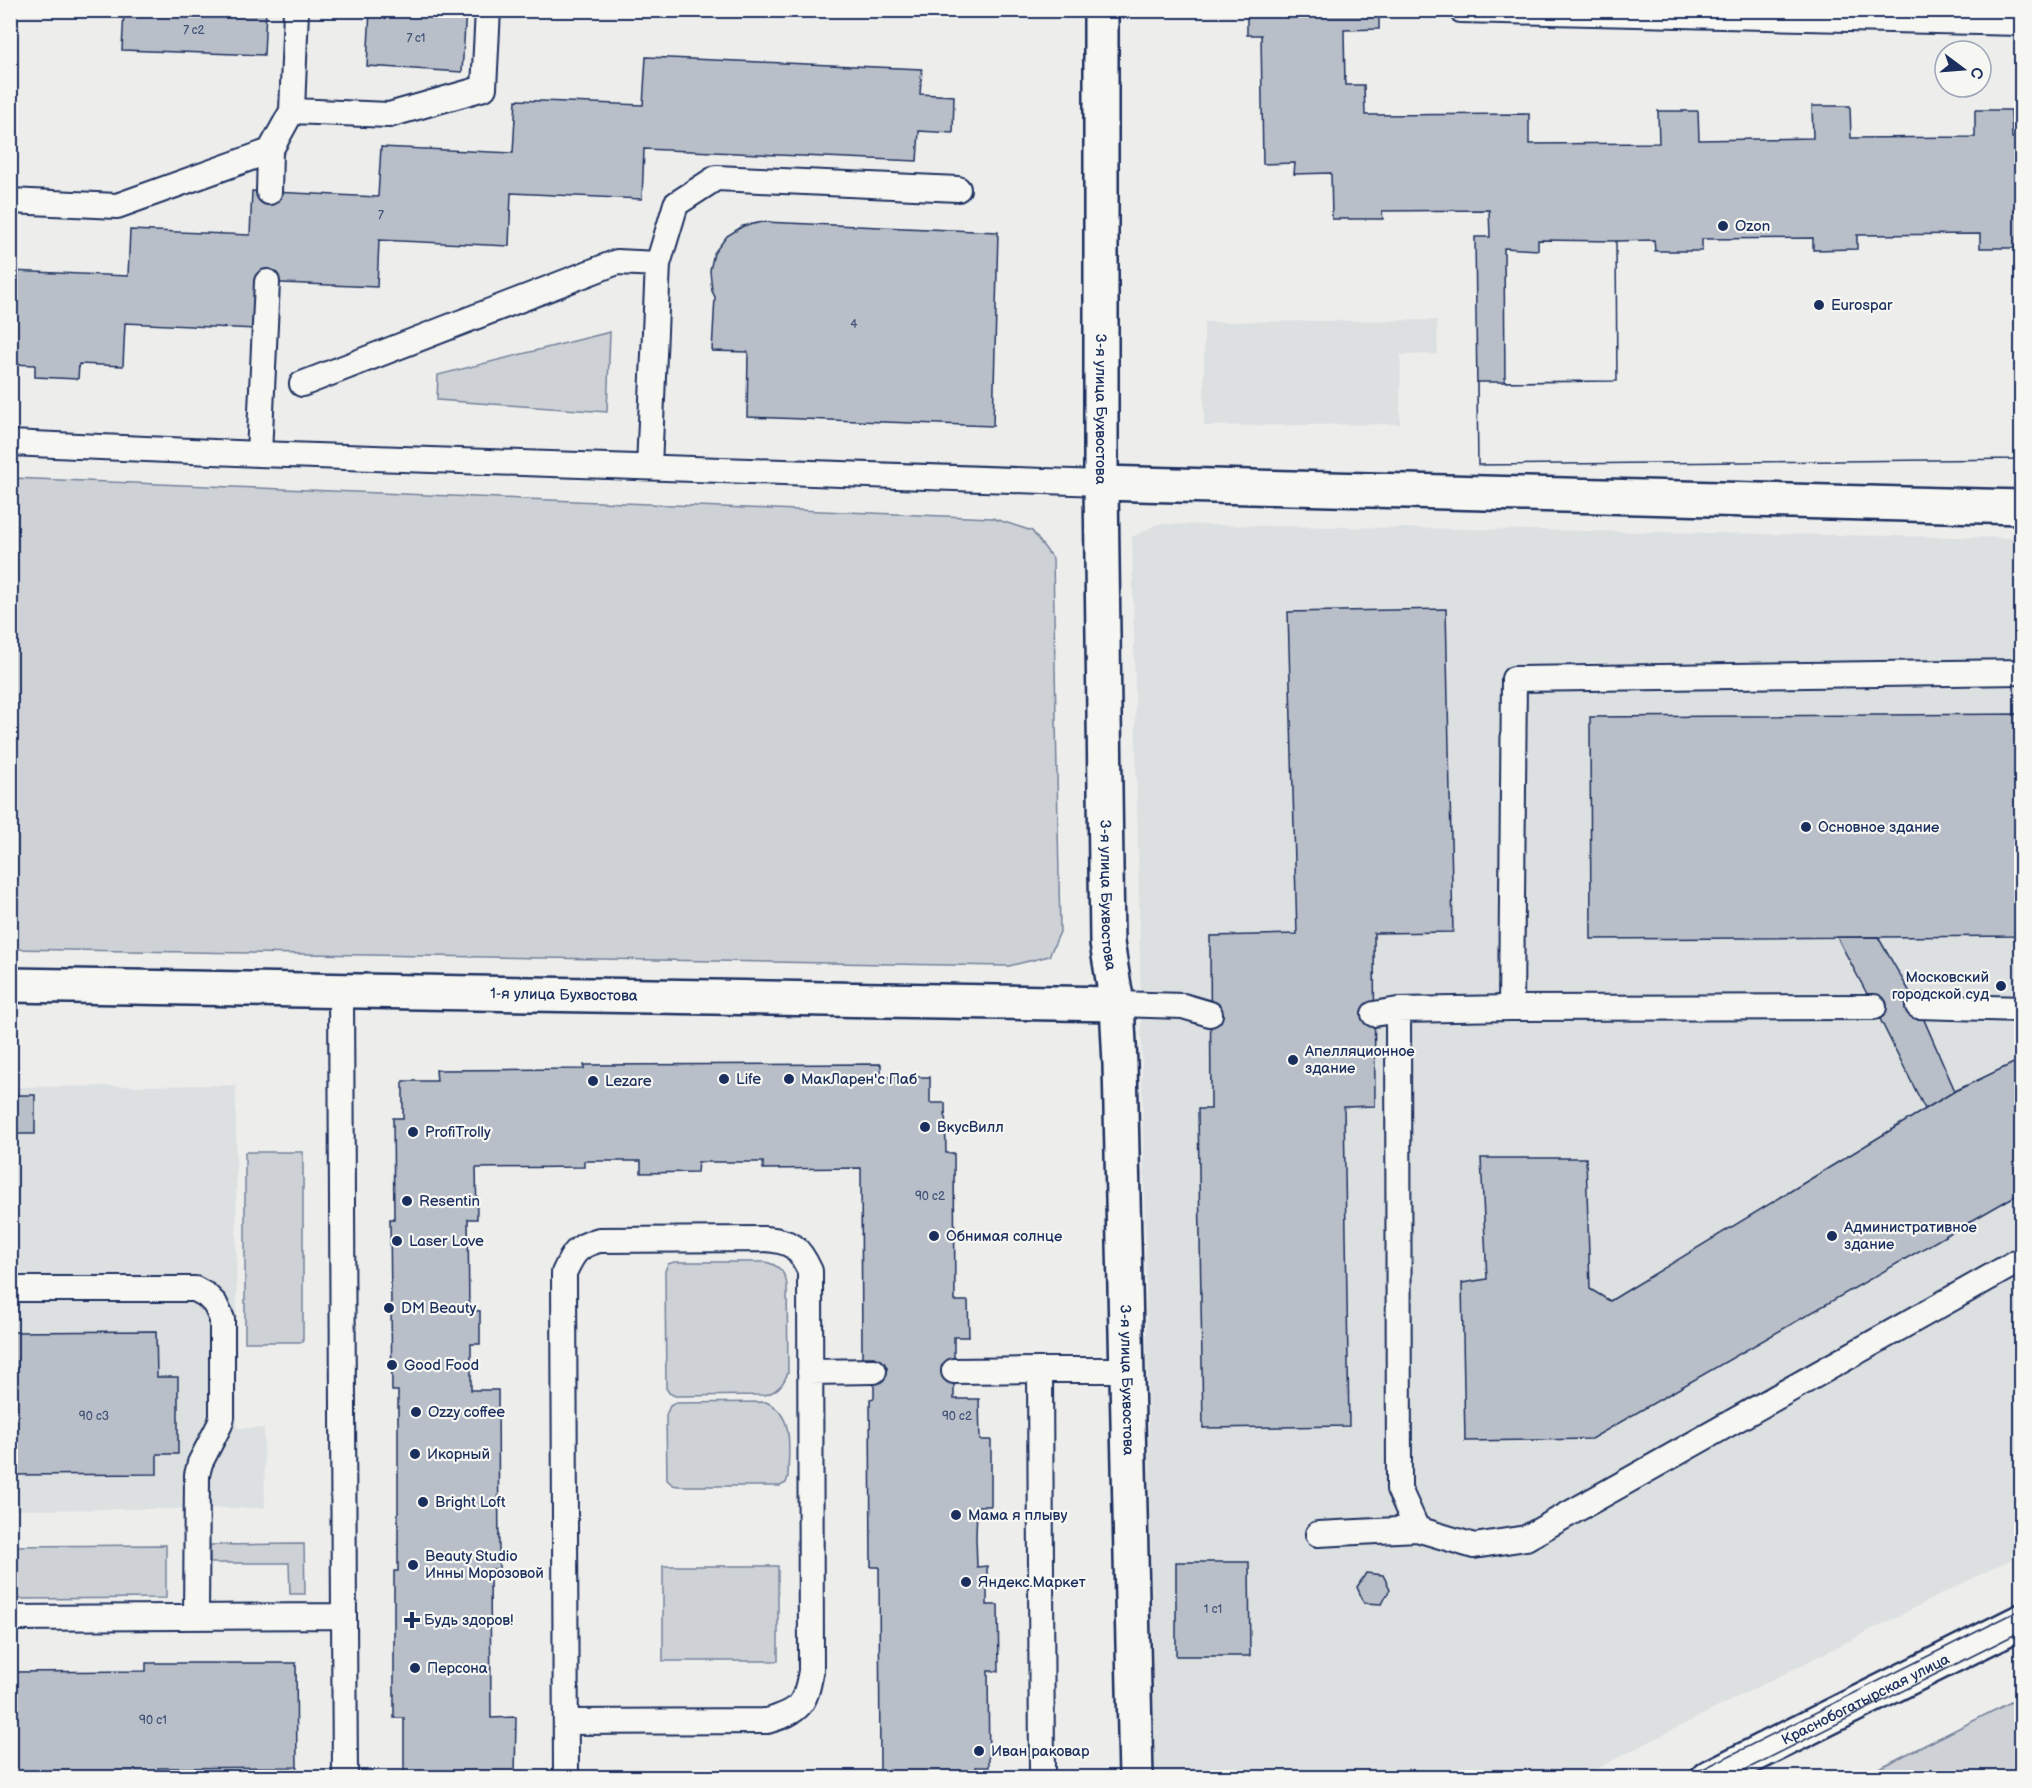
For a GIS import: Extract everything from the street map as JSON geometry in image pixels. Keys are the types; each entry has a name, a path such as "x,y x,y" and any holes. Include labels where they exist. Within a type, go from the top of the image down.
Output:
{"street":[{"name":"3-я улица Бухвостова","path":"1101,10 1101,483 1107,943 1117,1004 1120,1064 1136,1778"},
{"path":"1101,483 2022,507"},
{"name":"1-я улица Бухвостова","path":"10,985 1117,1004"},
{"name":"Краснобогатырская улица","path":"1708,1778 2022,1621"}],"lane":[{"path":"269,192 270,151 292,111 296,10"},
{"path":"292,111 389,115 484,88 488,10"},
{"path":"1461,10 2022,23"},
{"path":"10,201 117,206 270,151"},
{"path":"649,467 658,264 676,204 716,178 958,189"},
{"path":"302,384 617,262 658,264"},
{"path":"259,454 267,282"},
{"path":"10,443 259,454 1101,483"},
{"path":"1511,1008 1514,679 2022,672"},
{"path":"341,991 345,1778"},
{"path":"1117,1004 1183,1006 1210,1014"},
{"path":"1918,1006 2022,1010"},
{"path":"1374,1014 1398,1010 1511,1008 1874,1007"},
{"path":"1398,1010 1399,1489 1417,1529"},
{"path":"566,1722 767,1721 787,1715 798,1707 807,1695 811,1671 810,1272 802,1254 792,1245 781,1240 765,1239 599,1240 586,1244 571,1257 564,1273 566,1778"},
{"path":"1318,1534 1417,1529 1474,1546 1526,1538 2022,1259"},
{"path":"10,1289 187,1288 195,1289 206,1295 215,1304 222,1319 222,1407 220,1424 196,1475 196,1617"},
{"path":"1040,1370 1042,1778"},
{"path":"954,1371 1127,1370"},
{"path":"810,1372 874,1371"},
{"path":"10,1618 344,1616"}],"shaded area":[{"path":"1437,320 1438,354 1401,355 1400,424 1204,426 1204,322"},
{"path":"610,332 607,412 437,400 438,375"},
{"path":"11,478 992,518 1032,531 1053,559 1060,932 1049,956 1009,966 11,949"},
{"path":"1157,524 2021,538 2021,1554 1580,1777 1155,1777 1132,537"},
{"path":"236,1085 237,1428 264,1428 265,1508 11,1510 10,1087"},
{"path":"245,1152 303,1152 303,1342 245,1342"},
{"path":"674,1262 765,1262 774,1265 785,1276 788,1372 776,1390 765,1395 675,1396 669,1393 666,1388 665,1271 668,1264"},
{"path":"766,1402 776,1408 786,1425 789,1445 786,1483 780,1486 678,1486 667,1480 666,1415 670,1406 675,1403"},
{"path":"304,1544 305,1594 290,1594 289,1563 210,1563 210,1545"},
{"path":"166,1545 166,1598 11,1599 11,1546"},
{"path":"663,1566 778,1566 778,1661 663,1661"},
{"path":"2021,1697 2021,1777 1861,1777"}],"building":[{"path":"124,10 266,10 264,55 122,50"},
{"path":"370,10 466,10 462,72 367,66"},
{"path":"1247,10 1379,10 1379,29 1344,30 1345,85 1364,85 1365,115 1529,114 1529,144 1659,143 1658,111 1698,111 1699,140 1813,138 1812,106 1850,106 1851,138 1975,137 1975,110 2011,110 2012,138 2022,138 2022,459 1478,465 1475,237 1490,237 1489,210 1382,211 1383,219 1332,219 1331,173 1294,174 1295,163 1263,164 1261,35 1247,35","holes":["1538,240 1616,241 1617,381 1505,382 1504,248 1538,250"]},
{"path":"646,57 922,69 920,94 954,96 953,133 919,131 917,161 644,149 642,199 511,193 509,246 379,240 377,287 258,282 256,329 125,323 123,366 79,364 78,379 35,377 35,365 10,364 10,271 128,276 130,230 250,235 252,191 378,197 381,147 513,153 516,100 643,105"},
{"path":"763,222 998,232 993,426 747,417 748,352 712,351 715,297 712,291 710,270 714,253 727,236 743,226"},
{"name":"Eurospar","path":"2019,233 2022,233 2022,459 1478,465 1477,382 1617,381 1616,241 1654,240 1655,251 1702,251 1702,239 1813,238 1813,250 1857,249 1857,235 1980,234 1980,248 2019,248"},
{"name":"Апелляционное здание","path":"1446,609 1453,932 1374,933 1375,1106 1344,1107 1349,1426 1203,1428 1198,1109 1211,1109 1210,936 1297,934 1288,612"},
{"name":"Основное здание","path":"2022,714 2022,936 1591,939 1590,717"},
{"path":"1837,937 1878,937 1918,1006 1955,1091 1925,1109"},
{"name":"Административное здание","path":"2022,1059 2022,1192 1591,1439 1465,1441 1462,1283 1487,1279 1481,1158 1586,1158 1590,1289 1610,1301 1955,1091"},
{"path":"881,1064 881,1077 930,1077 930,1103 945,1103 946,1153 954,1153 955,1301 968,1301 969,1337 954,1337 954,1399 979,1399 980,1440 991,1440 991,1506 977,1506 976,1537 977,1567 987,1566 987,1605 998,1605 999,1671 988,1671 989,1767 976,1767 976,1778 795,1778 795,1774 880,1774 879,1567 871,1567 870,1399 874,1398 874,1357 862,1357 861,1168 763,1169 763,1162 698,1162 697,1172 641,1173 641,1161 584,1161 584,1167 476,1168 477,1219 468,1219 469,1310 480,1311 480,1344 471,1344 471,1390 498,1390 499,1569 490,1569 491,1718 516,1717 515,1778 404,1778 404,1718 394,1718 394,1571 398,1571 398,1391 392,1391 390,1219 394,1219 393,1118 403,1118 403,1081 437,1081 436,1070 584,1069 584,1065"},
{"path":"10,1095 35,1095 35,1134 10,1134"},
{"path":"156,1331 157,1377 178,1377 178,1454 157,1454 157,1474 10,1475 10,1332"},
{"path":"1176,1562 1249,1562 1250,1656 1176,1656"},
{"path":"1366,1573 1383,1575 1390,1589 1382,1604 1364,1603 1357,1587"},
{"path":"146,1663 296,1663 297,1767 158,1768 158,1778 10,1778 10,1672 146,1671"},
{"path":"672,1772 727,1772 727,1778 672,1778"}],"tram line":[{"path":"1685,1778 2022,1609"},
{"path":"1729,1778 2022,1631"}],"place":[{"name":"Ozon","path":"1723,226"},
{"name":"Eurospar","path":"1819,305"},
{"name":"Основное здание","path":"1806,827"},
{"name":"Московский городской суд","path":"2001,986"},
{"name":"Апелляционное здание","path":"1293,1060"},
{"name":"Life","path":"724,1079"},
{"name":"МакЛарен'с Паб","path":"789,1079"},
{"name":"Lezare","path":"593,1081"},
{"name":"ВкусВилл","path":"925,1127"},
{"name":"ProfiTrolly","path":"413,1132"},
{"name":"Resentin","path":"407,1201"},
{"name":"Обнимая солнце","path":"934,1236"},
{"name":"Административное здание","path":"1832,1236"},
{"name":"Laser Love","path":"397,1241"},
{"name":"DM Beauty","path":"389,1308"},
{"name":"Good Food","path":"392,1365"},
{"name":"Ozzy coffee","path":"416,1412"},
{"name":"Икорный","path":"415,1454"},
{"name":"Bright Loft","path":"423,1502"},
{"name":"Мама я плыву","path":"956,1515"},
{"name":"Beauty Studio Инны Морозовой","path":"413,1565"},
{"name":"Яндекс.Маркет","path":"966,1582"},
{"name":"Будь здоров!","path":"412,1620"},
{"name":"Персона","path":"415,1668"},
{"name":"Иван раковар","path":"979,1751"}]}
